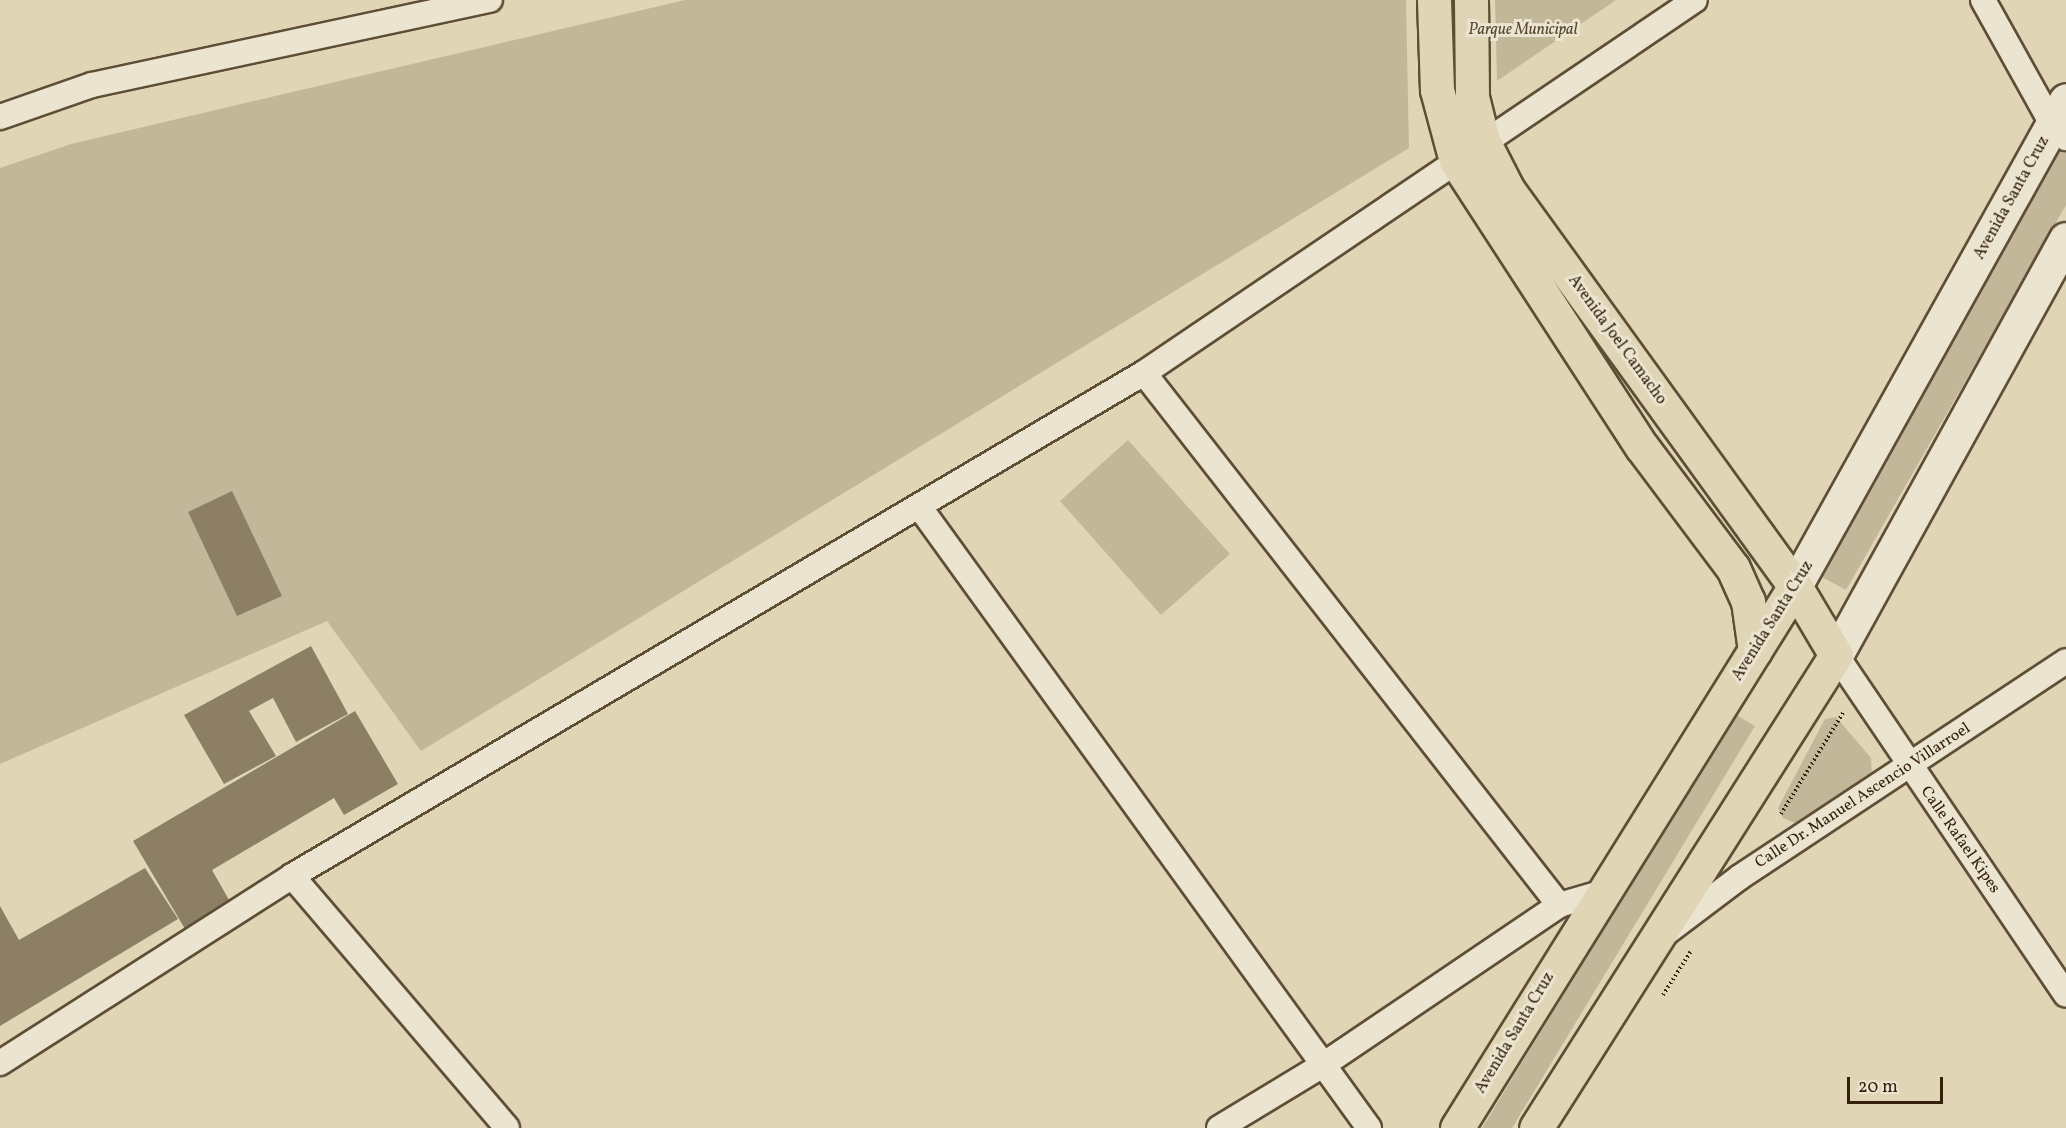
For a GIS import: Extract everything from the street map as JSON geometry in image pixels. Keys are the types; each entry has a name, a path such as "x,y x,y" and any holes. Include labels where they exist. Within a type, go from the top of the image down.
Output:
{"highway":[{"path":"1434,0 1437,90 1456,161 1642,447 1732,568 1748,601 1755,651"},
{"name":"Avenida Joel Camacho","path":"1471,0 1469,63 1483,141 1508,190 1795,586 1836,655"},
{"name":"Avenida Santa Cruz","path":"1457,1128 1600,893 1795,586"},
{"path":"1536,1128 1663,935 1836,655"}],"street":[{"path":"0,117 92,85 427,7 490,0"},
{"path":"0,1063 292,876 921,509 1143,373 1483,141 1695,0"},
{"path":"1983,0 2061,121"},
{"name":"Avenida Santa Cruz","path":"1795,586 2061,121"},
{"path":"1836,655 2066,238"},
{"path":"1143,373 1558,905"},
{"path":"921,509 1369,1128"},
{"name":"Calle Rafael Kipes","path":"1836,655 1910,768 2066,995"},
{"name":"Calle Dr. Manuel Ascencio Villarroel","path":"1663,935 1740,877 1910,768 2066,661"},
{"path":"292,876 507,1128"},
{"path":"1219,1128 1323,1065 1558,905 1600,893"}],"path":[{"path":"1779,817 1858,689"},
{"path":"1660,999 1697,942"}],"green space":[{"path":"685,0 1406,0 1409,148 421,751 327,621 0,764 0,168 71,144"},
{"name":"Parque Municipal","path":"1495,0 1616,0 1497,81"},
{"path":"2066,140 2066,205 1846,590 1820,576"},
{"path":"1128,440 1230,554 1161,615 1060,501"},
{"path":"1735,714 1755,726 1512,1128 1482,1128"},
{"path":"1836,717 1871,758 1872,776 1795,823 1783,818 1778,808 1825,719"}],"building":[{"path":"232,491 282,596 237,616 188,512"},
{"path":"311,646 348,714 296,742 273,698 249,711 276,756 224,784 184,715"},
{"path":"355,711 398,784 344,815 334,798 212,870 233,907 188,934 133,841"},
{"path":"145,868 178,919 0,1026 0,906 19,940"}]}
